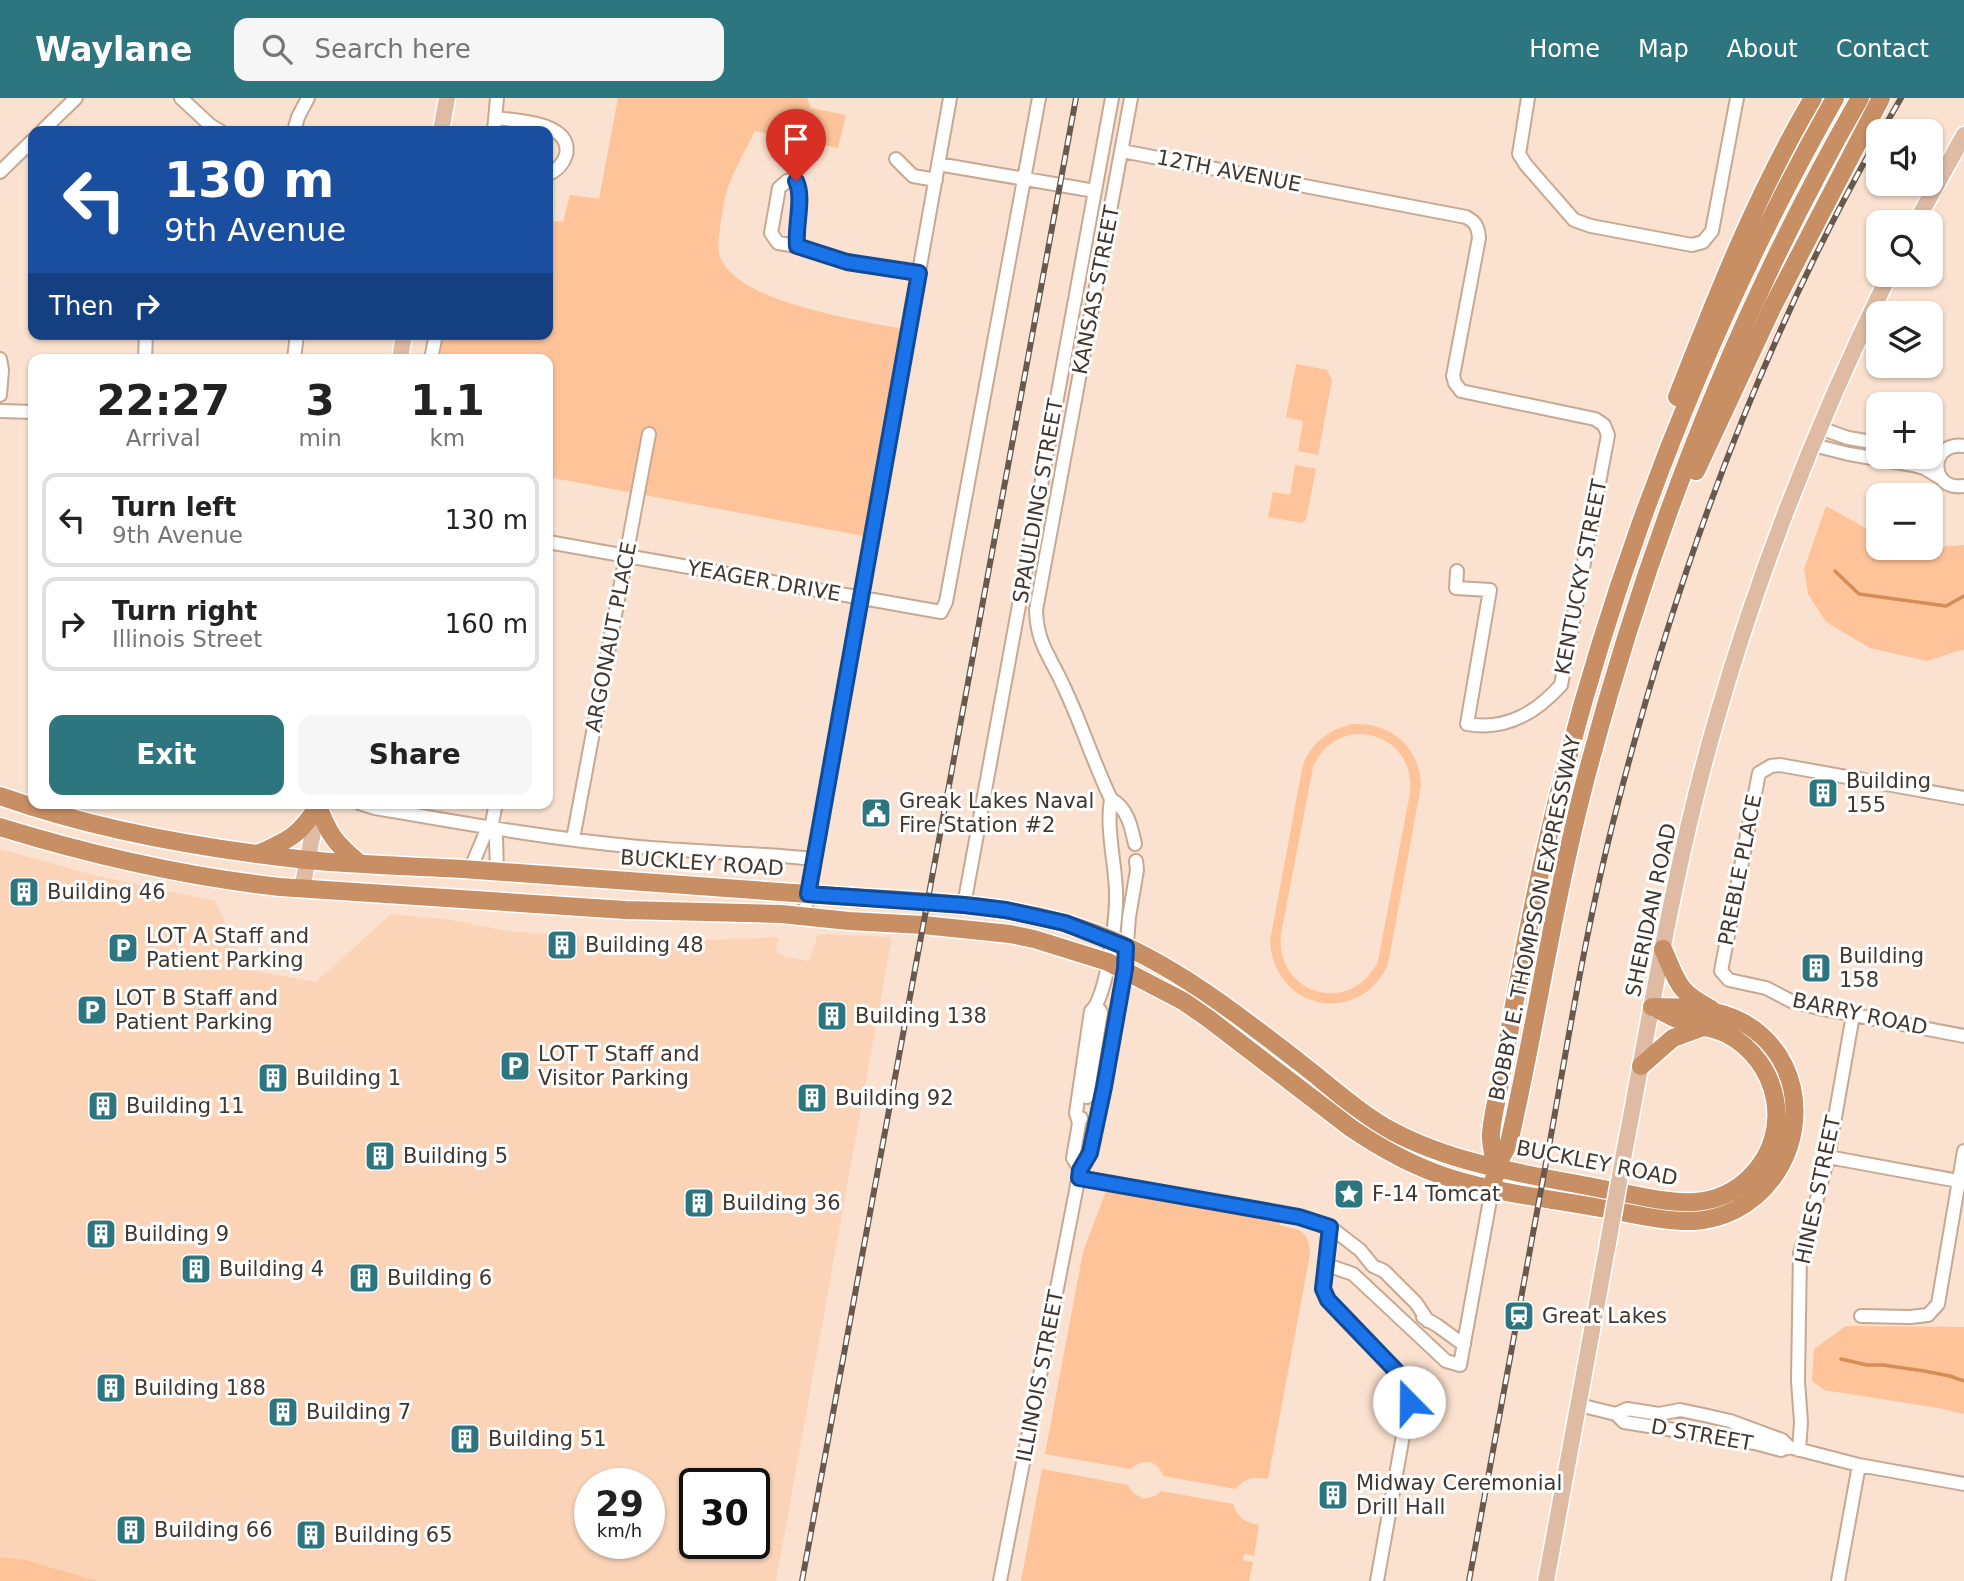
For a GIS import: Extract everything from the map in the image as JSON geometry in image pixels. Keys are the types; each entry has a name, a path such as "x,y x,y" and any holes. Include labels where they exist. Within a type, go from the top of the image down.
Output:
{"highway":[{"path":"1646,511 1670,415 1717,295 1762,195 1813,98"},
{"name":"BOBBY E. THOMPSON EXPRESSWAY","path":"1496,1167 1490,1136 1534,899 1595,659 1646,511 1725,315 1791,179 1835,98"},
{"name":"BOBBY E. THOMPSON EXPRESSWAY","path":"1492,1189 1496,1167 1509,1143 1561,881 1583,788 1624,644 1671,505 1709,410 1753,309 1833,144 1860,98"},
{"path":"1671,505 1696,471 1773,306 1881,98"},
{"name":"BUCKLEY ROAD","path":"0,796 28,805"},
{"name":"BUCKLEY ROAD","path":"43,809 82,821 173,841 308,860 734,887 964,905 1030,914 1065,923 1119,943 1179,974 1219,1001 1339,1094 1392,1130 1434,1149 1496,1167 1687,1203 1726,1195 1740,1185 1753,1175 1773,1140 1776,1113 1773,1088 1763,1066 1750,1050 1712,1019"},
{"path":"258,854 296,835 315,809"},
{"path":"320,809 327,830 334,840 359,863"},
{"path":"75,850 82,821"},
{"name":"BUCKLEY ROAD","path":"0,827 75,850 174,872 302,889 625,910 781,914 923,925 1034,939 1117,965 1162,988 1202,1014 1376,1145 1419,1167 1492,1189 1672,1220 1709,1219 1733,1211 1761,1192 1784,1161 1794,1131 1795,1101 1791,1086 1786,1071 1769,1045 1746,1025 1712,1019 1680,1021 1652,1007"},
{"path":"1641,1066 1673,1038 1712,1019 1697,1001 1681,989 1662,949"}],"main road":[{"path":"442,126 447,98"},
{"path":"1923,210 1964,135"},
{"name":"SHERIDAN ROAD","path":"1546,1581 1662,949 1685,841 1715,724 1771,550 1855,345 1883,287"},
{"path":"302,889 317,809"}],"street":[{"path":"47,126 76,98"},
{"path":"181,98 212,126"},
{"path":"295,126 308,98"},
{"path":"497,98 495,125 546,126"},
{"path":"804,916 950,98"},
{"path":"1024,179 1039,98"},
{"name":"SPAULDING STREET","path":"964,905 1112,98"},
{"name":"KANSAS STREET","path":"1119,943 1110,827 1111,799 1036,628 1036,610 1131,98"},
{"path":"1528,98 1519,154 1570,216 1581,223 1698,245 1708,238 1712,231 1737,98"},
{"path":"553,130 560,133 566,145 565,158 553,172"},
{"path":"0,172 28,145"},
{"name":"12TH AVENUE","path":"1122,151 1466,217 1474,221 1479,238 1453,376 1455,383 1461,391 1568,413"},
{"path":"896,159 913,176 936,180"},
{"path":"938,164 1095,191"},
{"name":"YEAGER DRIVE","path":"553,543 941,612 946,602 1024,179"},
{"path":"797,246 795,231 801,190 796,181 787,181 779,188 771,233 778,243 797,246 847,262 919,273"},
{"path":"0,359 0,395"},
{"path":"0,411 28,412"},
{"name":"KENTUCKY STREET","path":"1458,570 1456,588 1490,590 1467,724 1482,727 1518,720 1561,685 1608,435 1604,425 1595,419 1568,413"},
{"path":"1820,428 1866,441"},
{"name":"ARGONAUT PLACE","path":"573,839 649,434"},
{"path":"1813,445 1913,465 1924,468 1949,485 1964,486"},
{"path":"1943,449 1964,446"},
{"path":"1938,469 1942,479"},
{"name":"PREBLE PLACE","path":"1721,971 1759,774 1771,766 1780,765 1964,798"},
{"name":"KANSAS STREET","path":"1111,799 1119,804 1130,820 1135,844"},
{"path":"380,809 491,828 638,847 815,859"},
{"path":"470,870 485,834 491,828 495,809"},
{"path":"491,828 496,838 497,872"},
{"path":"1119,943 1129,918 1136,861"},
{"name":"ILLINOIS STREET","path":"1000,1581 1079,1174 1090,1153 1104,1087 1119,943"},
{"name":"ILLINOIS STREET","path":"1079,1174 1073,1158 1079,1123 1076,1112 1089,1020 1091,1011 1097,1007 1117,965"},
{"name":"BARRY ROAD","path":"1721,971 1729,980 1766,989 1791,1001 1964,1036"},
{"name":"HINES STREET","path":"1794,1449 1801,1422 1798,1381 1800,1253 1828,1157 1853,1015"},
{"path":"1861,1315 1927,1315 1938,1304 1961,1182 1964,1151"},
{"path":"1828,1157 1961,1182"},
{"path":"1079,1174 1299,1217 1330,1227 1360,1250 1373,1266 1384,1271 1416,1303 1428,1321 1464,1345"},
{"path":"1327,1265 1353,1274 1446,1361 1460,1365 1492,1189"},
{"path":"1330,1227 1323,1289 1328,1300 1401,1376 1409,1402 1377,1581"},
{"name":"D STREET","path":"1579,1405 1616,1414 1624,1422 1755,1443 1781,1450 1794,1449 1859,1465 1964,1484"},
{"name":"D STREET","path":"1616,1414 1627,1409 1659,1414 1680,1410 1730,1421 1782,1440 1794,1449"},
{"path":"1838,1581 1859,1465"}],"shaded area":[{"path":"618,98 807,98 811,108 846,115 838,148 755,131 726,194 718,249 728,270 746,284 771,296 829,314 902,329 864,536 553,478 553,354 437,354 440,340 553,340 553,221 563,222 570,195 599,199"},
{"path":"1296,364 1327,370 1332,380 1318,455 1298,451 1303,421 1286,417"},
{"path":"1295,465 1316,469 1306,520 1302,523 1268,517 1273,492 1290,495"},
{"path":"1826,506 1866,528 1866,560 1943,560 1943,547 1964,545 1964,649 1927,661 1870,648 1826,622 1808,594 1804,569"},
{"path":"1353,724 1380,727 1401,740 1415,760 1421,786 1388,964 1375,984 1358,997 1339,1003 1320,1002 1302,996 1286,983 1275,965 1270,941 1303,764 1323,738 1336,729","holes":["1354,734 1378,737 1397,750 1408,769 1410,780 1410,793 1378,961 1366,978 1351,989 1334,993 1317,991 1302,984 1290,972 1282,955 1281,934 1313,767 1324,750 1334,741"]},
{"path":"0,849 97,876 215,901 248,970 316,982 391,914 452,920 507,931 701,946 702,940 768,936 779,938 776,951 786,957 809,961 818,934 892,937 776,1581 0,1581"},
{"path":"1107,1188 1280,1220 1279,1225 1302,1232 1308,1240 1310,1254 1268,1479 1250,1479 1236,1489 1163,1476 1154,1464 1149,1462 1140,1463 1131,1469 1045,1454 1083,1252"},
{"path":"1846,1326 1964,1327 1964,1414 1824,1390 1812,1381 1814,1349"},
{"path":"1042,1469 1128,1485 1132,1492 1143,1499 1155,1496 1161,1491 1233,1504 1243,1519 1259,1525 1254,1556 1244,1554 1243,1560 1253,1562 1249,1581 1021,1581"},
{"path":"0,1557 25,1560 97,1581 0,1581"}],"waterway":[{"path":"1835,571 1859,594 1946,606 1964,596"},
{"path":"1841,1359 1867,1365 1924,1371 1964,1381"}],"railway":[{"path":"802,1581 1076,98"},
{"path":"1889,119 1901,98"},
{"path":"1469,1581 1588,931 1640,720 1694,549 1725,464 1795,298 1866,160"}],"place":[{"name":"Building 155","path":"1823,793"},
{"name":"Greak Lakes Naval Fire Station #2","path":"876,813"},
{"name":"Building 46","path":"24,892"},
{"name":"Building 48","path":"562,945"},
{"name":"LOT A Staff and Patient Parking","path":"123,948"},
{"name":"Building 158","path":"1816,968"},
{"name":"LOT B Staff and Patient Parking","path":"92,1010"},
{"name":"Building 138","path":"832,1016"},
{"name":"LOT T Staff and Visitor Parking","path":"515,1066"},
{"name":"Building 1","path":"273,1078"},
{"name":"Building 92","path":"812,1098"},
{"name":"Building 11","path":"103,1106"},
{"name":"Building 5","path":"380,1156"},
{"name":"F-14 Tomcat","path":"1349,1194"},
{"name":"Building 36","path":"699,1203"},
{"name":"Building 9","path":"101,1234"},
{"name":"Building 4","path":"196,1269"},
{"name":"Building 6","path":"364,1278"},
{"name":"Great Lakes","path":"1519,1316"},
{"name":"Building 188","path":"111,1388"},
{"name":"Building 7","path":"283,1412"},
{"name":"Building 51","path":"465,1439"},
{"name":"Midway Ceremonial Drill Hall","path":"1333,1495"},
{"name":"Building 66","path":"131,1530"},
{"name":"Building 65","path":"311,1535"}],"route":[{"path":"796,181 801,190 795,231 797,246 847,262 919,273 808,894 964,905 1030,914 1092,932 1126,947 1125,969 1104,1087 1090,1153 1080,1170 1079,1178 1299,1217 1330,1227 1323,1289 1325,1294 1401,1376 1409,1402"}]}
